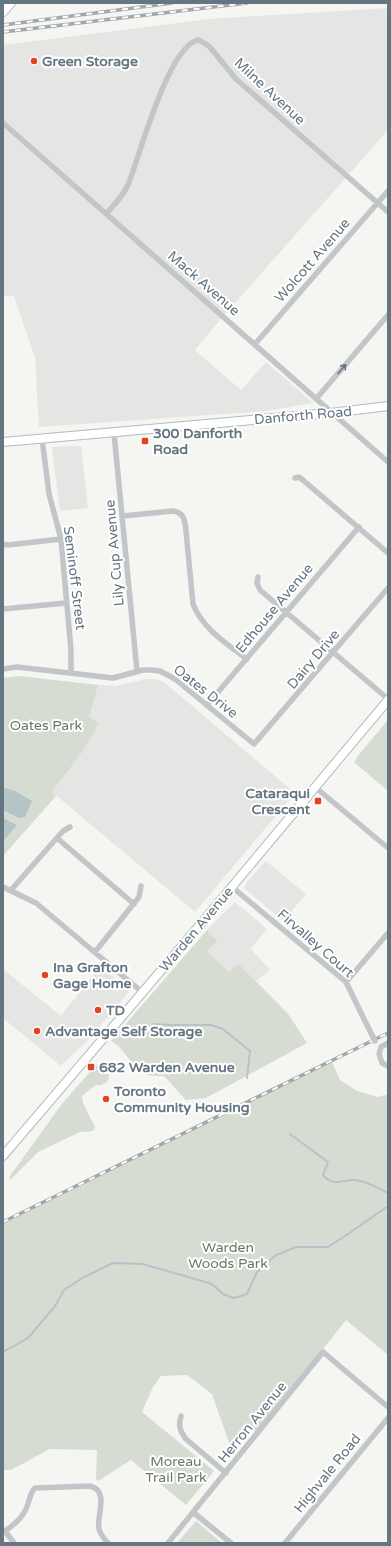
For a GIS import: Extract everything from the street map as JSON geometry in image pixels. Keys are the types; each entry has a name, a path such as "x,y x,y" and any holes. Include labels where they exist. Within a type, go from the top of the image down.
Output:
{"main road":[{"path":"3,12 11,3"},
{"name":"Danforth Road","path":"3,442 332,413 388,406"},
{"name":"Warden Avenue","path":"3,1156 232,887 388,700"}],"street":[{"name":"Milne Avenue","path":"106,214 127,186 157,103 178,59 189,44 199,40 209,46 236,79 388,212"},
{"name":"Mack Avenue","path":"3,123 388,462"},
{"name":"Wolcott Avenue","path":"255,344 388,191"},
{"path":"316,399 388,316"},
{"name":"Lily Cup Avenue","path":"114,433 137,671"},
{"name":"Seminoff Street","path":"42,438 51,506 61,539 71,650 71,673"},
{"path":"295,478 304,480 388,553"},
{"path":"123,516 172,511 182,514 185,521 193,604 197,614 202,622 246,659"},
{"name":"Edhouse Avenue","path":"208,705 359,527"},
{"path":"3,544 8,545 61,539"},
{"path":"258,577 257,583 260,590 334,652 388,700"},
{"name":"Dairy Drive","path":"254,744 388,588"},
{"path":"3,609 66,603"},
{"path":"3,669 17,668 71,673"},
{"name":"Oates Drive","path":"71,673 113,678 137,671 160,671 175,679 254,744"},
{"path":"315,787 388,848"},
{"path":"11,890 56,838 70,827"},
{"path":"56,838 134,904"},
{"path":"95,952 139,897 141,886"},
{"path":"3,887 36,903 142,992"},
{"name":"Firvalley Court","path":"232,887 346,982 375,1041 379,1051 380,1060 388,1066"},
{"path":"346,982 388,933"},
{"path":"379,1051 388,1043"},
{"name":"Herron Avenue","path":"168,1543 194,1513 323,1352 388,1407"},
{"path":"181,1416 179,1424 180,1432 226,1473"},
{"name":"Highvale Road","path":"285,1543 388,1418"},
{"path":"14,1543 4,1532 20,1518 26,1508 31,1492 35,1488 90,1486 96,1487 100,1493 100,1530 102,1536 108,1543"},
{"path":"194,1513 230,1543"}],"shaded area":[{"path":"388,8 388,130 195,350 241,390 266,362 313,403 265,411 39,427 35,358 14,296 3,296 3,45 209,19"},
{"path":"81,446 88,508 60,511 52,447"},
{"path":"146,679 156,679 165,683 295,793 195,912 52,792 83,751 99,722 88,717 98,685 116,686"},
{"path":"5,788 15,791 32,801 25,817 19,818 3,810 3,790"},
{"path":"3,818 17,825 3,841"},
{"path":"266,861 306,894 283,921 244,888 248,881"},
{"path":"235,902 267,929 251,949 270,970 256,981 239,964 229,972 206,951 218,941 207,930"},
{"path":"101,965 129,992 89,1039 61,1066 3,1018 3,969 61,1016"}],"green space":[{"name":"Oates Park","path":"19,676 98,685 89,717 99,723 83,751 52,792 56,796 3,856 3,678"},
{"path":"388,720 388,791 354,762"},
{"path":"207,930 218,941 207,951 229,972 239,964 289,1015 307,1043 206,1098 186,1100 164,1076 154,1076 143,1073 116,1044 111,1041"},
{"name":"Warden Woods Park","path":"332,1062 340,1080 357,1091 378,1097 388,1094 388,1355 346,1320 256,1434 253,1429 233,1454 212,1394 187,1375 161,1376 153,1387 142,1412 214,1471 186,1505 131,1460 98,1481 96,1479 97,1450 50,1449 11,1470 3,1470 3,1224"},
{"path":"96,1065 109,1075 108,1081 101,1085 96,1085 82,1096 83,1103 95,1127 93,1131 80,1132 38,1152 9,1181 10,1176 61,1105"},
{"path":"196,1521 222,1543 177,1543"}],"waterway":[{"path":"154,1024 211,1025 223,1029 250,1051 247,1078"},
{"path":"290,1134 328,1162 323,1175 327,1179 335,1182 350,1180 364,1182 388,1193"},
{"path":"3,1352 28,1338 55,1306 64,1290 84,1277 113,1263 143,1264 212,1284 223,1294 234,1298 247,1294 257,1272 276,1255 296,1247 328,1247 388,1206"}],"railway":[{"path":"3,25 172,3"},
{"path":"3,32 247,3"},
{"path":"3,1222 388,1033"}],"place":[{"name":"Green Storage","path":"34,61"},
{"name":"300 Danforth Road","path":"145,441"},
{"name":"Cataraqui Crescent","path":"318,801"},
{"name":"Ina Grafton Gage Home","path":"45,975"},
{"name":"TD","path":"98,1010"},
{"name":"Advantage Self Storage","path":"37,1031"},
{"name":"682 Warden Avenue","path":"91,1067"},
{"name":"Toronto Community Housing","path":"106,1099"}],"park label":[{"name":"Moreau Trail Park","path":"176,1470"}]}
